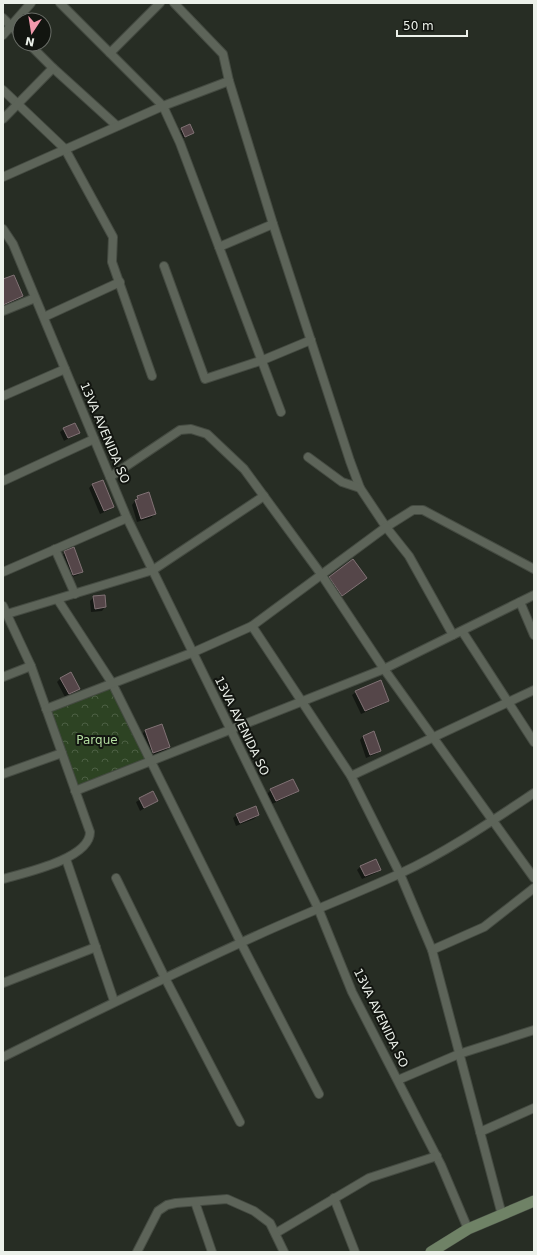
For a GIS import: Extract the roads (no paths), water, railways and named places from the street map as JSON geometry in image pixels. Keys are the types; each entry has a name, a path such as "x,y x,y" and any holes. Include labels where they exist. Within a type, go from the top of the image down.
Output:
{"street":[{"path":"3,35 31,3"},
{"path":"60,3 163,106 180,143 263,360 281,412"},
{"path":"110,53 160,3"},
{"path":"174,3 223,54 229,81 273,224 360,488 386,528 409,556 453,635"},
{"path":"3,18 11,26"},
{"path":"37,52 117,126"},
{"path":"3,119 53,68"},
{"path":"3,177 163,106 229,81"},
{"path":"3,90 65,149 113,237 114,241 111,251 112,262 152,376"},
{"path":"219,246 273,224"},
{"name":"13VA AVENIDA SO","path":"3,229 13,244 128,518 318,908 352,992 437,1156 468,1229"},
{"path":"164,266 204,378 208,379 263,360 311,340"},
{"path":"44,317 120,282"},
{"path":"3,311 35,298"},
{"path":"3,396 65,369"},
{"path":"110,477 180,430 191,429 207,434 244,469 264,496 321,574 384,669 534,878"},
{"path":"3,481 94,439"},
{"path":"308,457 342,482 360,488"},
{"path":"7,614 58,600 153,570 264,496"},
{"path":"46,709 194,652 252,626 321,574 413,510 423,510 534,569"},
{"path":"3,572 128,518"},
{"path":"55,549 75,594"},
{"path":"75,790 384,669 534,596"},
{"path":"58,600 112,683 241,943 319,1094"},
{"path":"520,602 534,635"},
{"path":"3,606 31,666 90,832 90,837 87,843 66,859 3,879"},
{"path":"252,626 351,776 400,874 432,950 502,1215"},
{"path":"462,631 534,742"},
{"path":"3,677 31,666"},
{"path":"351,776 534,690"},
{"path":"3,774 62,753"},
{"path":"3,1057 114,1001 318,908 400,874 492,821 534,793"},
{"path":"66,859 114,1001"},
{"path":"116,878 165,978 240,1122"},
{"path":"432,950 484,927 534,888"},
{"path":"3,983 96,947"},
{"path":"398,1080 459,1054 534,1030"},
{"path":"480,1132 534,1108"},
{"path":"276,1234 369,1178 437,1156"},
{"path":"334,1198 355,1252"},
{"path":"137,1252 158,1211 176,1203 227,1199 254,1211 270,1223 284,1252"},
{"path":"431,1252 468,1229 534,1201"},
{"path":"195,1202 212,1252"}],"park label":[{"name":"Parque","path":"97,740"}]}
